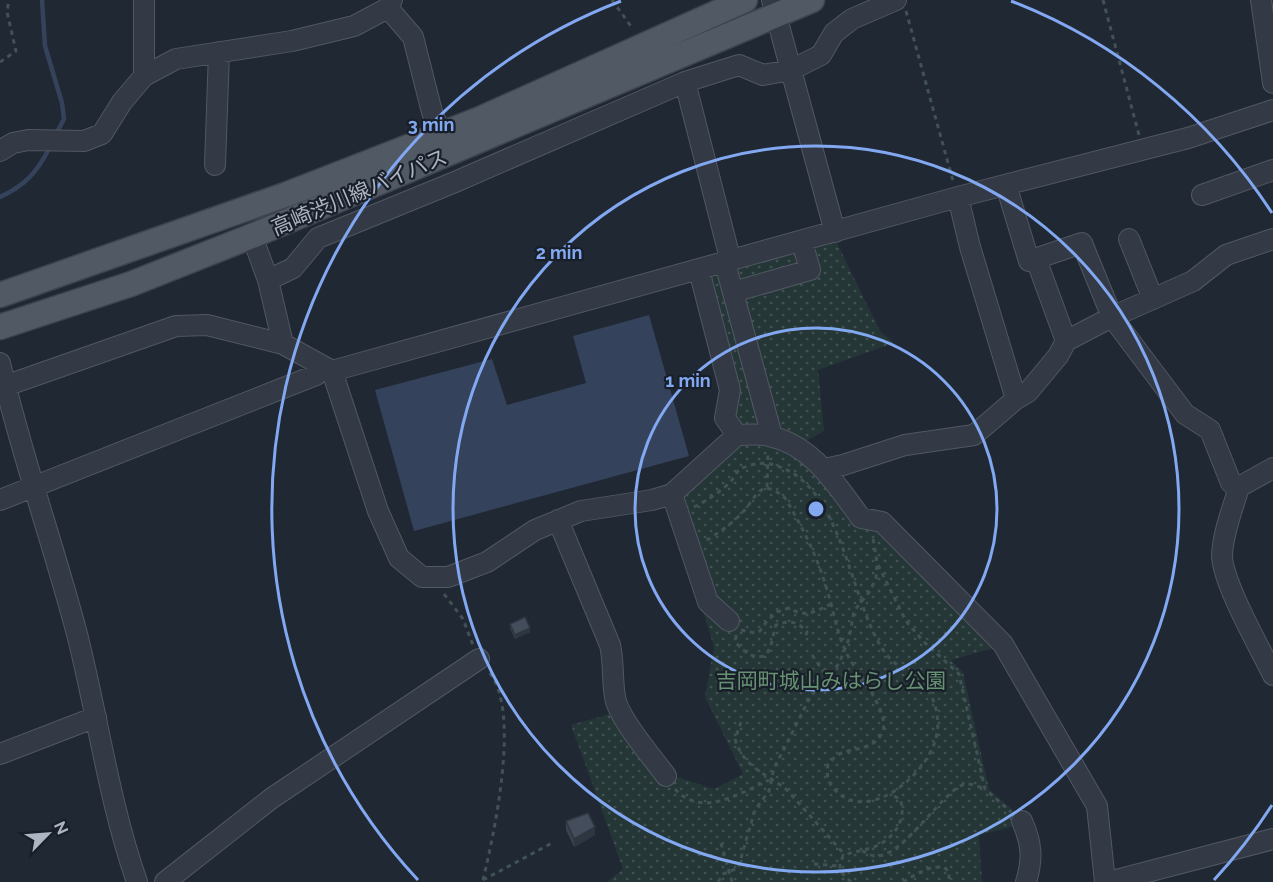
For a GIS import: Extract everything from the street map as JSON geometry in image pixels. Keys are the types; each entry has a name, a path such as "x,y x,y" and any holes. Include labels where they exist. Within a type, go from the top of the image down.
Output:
{"main road":[{"name":"高崎渋川線バイパス","path":"0,295 285,195 441,134 745,0"},
{"name":"高崎渋川線バイパス","path":"0,327 131,284 252,236 774,8 812,0"}],"street":[{"path":"144,0 144,76"},
{"path":"1261,0 1273,83"},
{"path":"0,152 13,143 28,140 84,141 102,135 122,102 144,76 176,59 292,41 354,26 390,4 413,37 432,112 441,134"},
{"path":"268,280 293,268 318,238 685,82 739,65 763,75 791,70 821,55 834,33 852,19 901,5"},
{"path":"774,8 835,232"},
{"path":"215,165 219,52"},
{"path":"685,82 728,262 733,292 770,436"},
{"path":"0,500 328,369 699,270 958,197 1188,138 1273,110"},
{"path":"1202,195 1273,170"},
{"path":"1006,185 1029,261 1082,243 1112,317 1151,372 1185,414 1210,430 1230,483 1239,487"},
{"path":"958,197 970,247 1016,399"},
{"path":"252,236 268,280 283,344"},
{"path":"1129,239 1153,299"},
{"path":"824,468 843,465 904,445 974,435 1016,399 1028,392 1059,356 1066,341 1112,317 1193,281 1226,255 1273,239"},
{"path":"733,292 810,270 802,241"},
{"path":"1036,259 1066,341"},
{"path":"699,270 730,390 725,418 737,435"},
{"path":"5,386 176,326 207,326 283,344 328,369 382,520 399,558 424,577 448,577 487,562 535,530 580,511 652,500 672,494 737,435 770,436 789,442 811,456 824,468 861,518 882,522 1003,644 1097,806 1105,882"},
{"path":"0,363 76,634 115,809 125,849 137,882"},
{"path":"1273,468 1239,487 1222,556 1227,580 1273,675"},
{"path":"672,494 708,602 729,621"},
{"path":"558,520 610,645 615,699 621,714 666,776"},
{"path":"165,882 272,798 479,659"},
{"path":"0,754 96,717"},
{"path":"1022,821 1032,852 1026,882"},
{"path":"1109,882 1273,840"}],"path":[{"path":"0,62 16,51 7,12 9,0"},
{"path":"612,0 644,45"},
{"path":"1103,0 1143,150"},
{"path":"901,5 958,197"},
{"path":"767,488 770,436"},
{"path":"679,515 715,494 730,483 739,471 756,464 768,463 781,467 799,478 813,492 840,540 874,636 888,657 923,684 936,708 937,733 929,756 912,776 890,794 872,802 850,801 830,786 826,774 828,764 840,753 866,748 873,744 883,732 884,724 879,705 845,650 822,574 785,498 777,491 761,489 754,495 743,512 716,535 689,545"},
{"path":"868,519 877,563 906,621 923,641 959,674 985,789"},
{"path":"718,882 723,874 738,868 755,810 770,791 771,779 784,747 808,701 834,671 845,650 854,611 870,591 876,578 877,563"},
{"path":"424,577 440,589 463,619 479,659 495,679 501,697 504,731 503,768 492,842 483,880 552,843"},
{"path":"805,638 807,632 800,624 788,620 776,625 772,636 772,646 765,656 755,657 746,653 736,643 739,628 755,633 760,631 777,612 789,608 799,614 810,614 831,604"},
{"path":"812,655 828,678"},
{"path":"741,722 735,739 743,758 762,776 771,779 788,791 845,855"},
{"path":"666,776 676,791 689,801 706,804 723,801 771,779"},
{"path":"851,882 840,871 843,856 852,851 862,851 876,856 891,852 954,789 967,783 985,789 1022,821"},
{"path":"862,851 881,844 898,827 904,809 900,800 890,794"},
{"path":"721,843 732,882"},
{"path":"814,864 840,866"},
{"path":"903,882 925,868 934,866 944,867 949,872 949,882"}],"green space":[{"name":"吉岡町城山みはらし公園","path":"834,237 880,331 894,343 818,370 824,431 804,442 878,526 997,647 951,660 963,673 989,789 1027,823 979,835 982,882 607,882 623,869 571,725 624,710 674,776 714,789 743,774 705,697 714,647 670,502 737,439 728,417 704,273"}],"water":[{"path":"649,315 689,456 414,531 375,390 492,359 507,405 586,383 573,336"}],"building":[{"path":"525,617 530,628 515,635 510,624"},
{"path":"588,813 595,827 574,839 566,821"}],"waterway":[{"path":"42,0 45,46 62,103 64,119 56,134"},
{"path":"0,197 17,188 30,177 50,147"}]}
